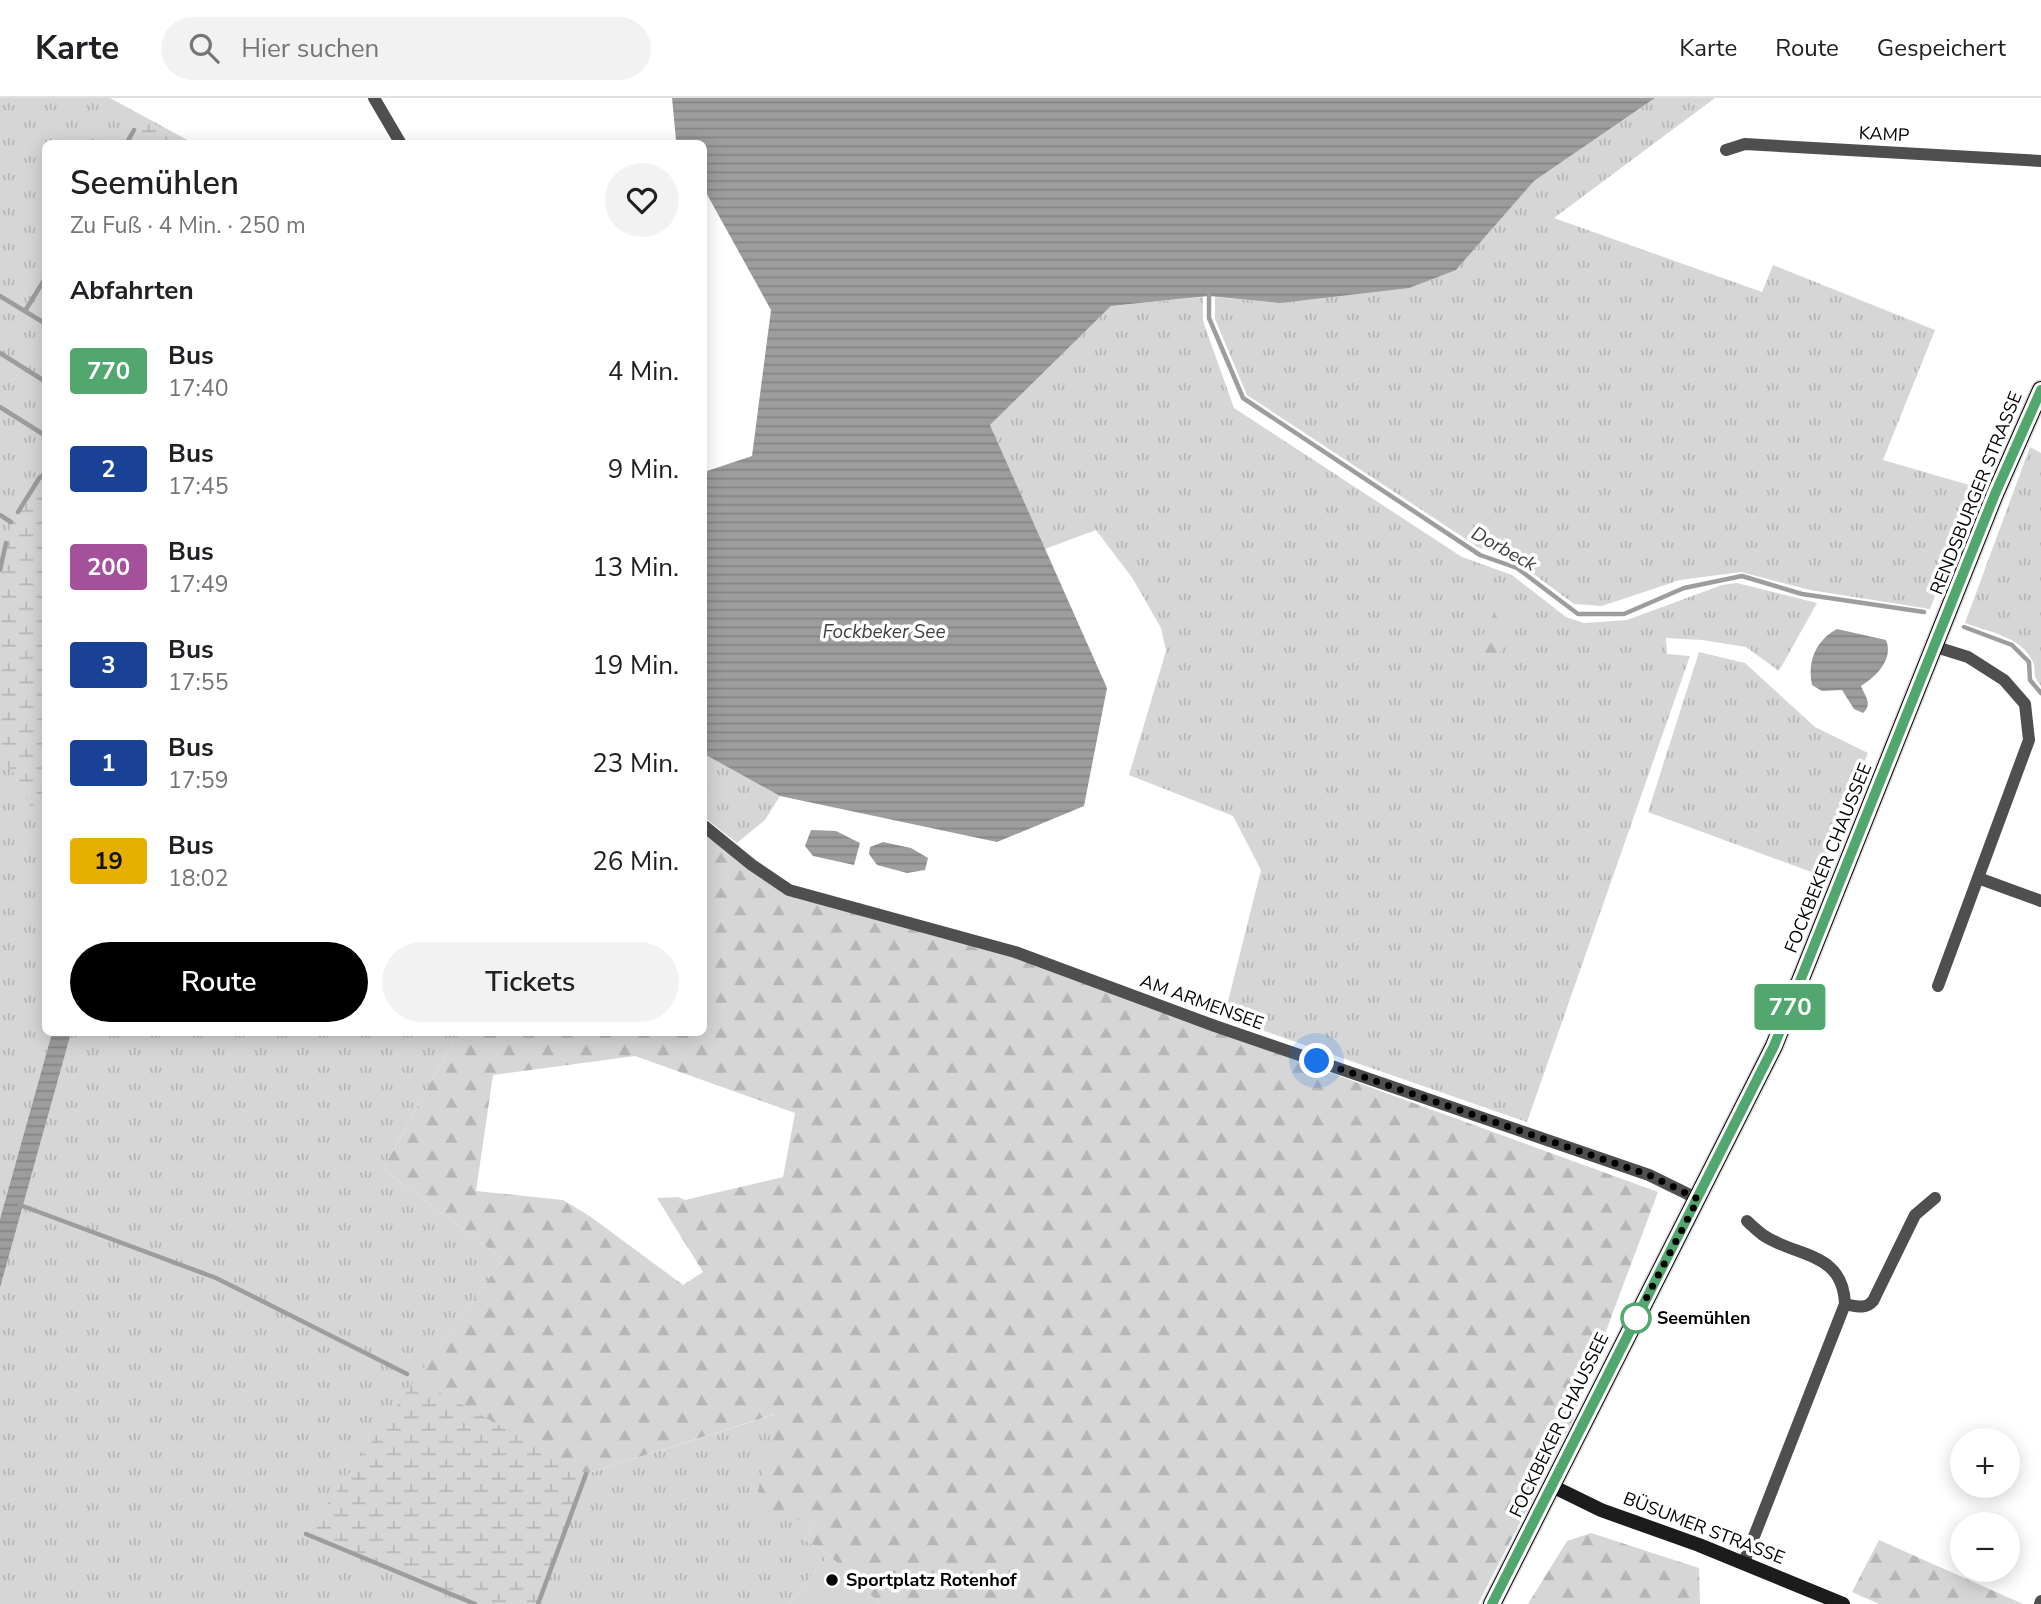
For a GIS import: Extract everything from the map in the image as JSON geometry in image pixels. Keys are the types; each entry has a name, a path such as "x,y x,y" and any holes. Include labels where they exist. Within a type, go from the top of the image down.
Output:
{"main road":[{"name":"RENDSBURGER STRASSE","path":"1949,611 1995,494 2041,390"},
{"name":"FOCKBEKER CHAUSSEE","path":"1492,1604 1774,1046 1949,611"}],"street":[{"path":"374,98 399,140"},
{"name":"KAMP","path":"1726,150 1745,144 2041,161"},
{"path":"1936,646 1969,657 2004,680 2025,704 2029,740 1938,986"},
{"name":"AM ARMENSEE","path":"707,828 752,866 789,890 1015,952 1215,1026 1649,1175 1698,1199"},
{"path":"1978,878 2041,901"},
{"path":"1845,1304 1862,1307 1873,1301 1915,1215 1935,1198"},
{"path":"1744,1562 1845,1304 1845,1289 1836,1272 1820,1259 1765,1236 1747,1221"},
{"name":"BÜSUMER STRASSE","path":"1552,1486 1601,1510 1744,1562 1843,1604"}],"green space":[{"path":"0,98 110,98 187,140 42,140 42,1036 51,1036 0,1219"},
{"path":"1655,98 1715,98 1554,218 1762,292 1773,265 1935,330 1883,460 1976,487 1930,609 1810,590 1741,572 1680,580 1602,606 1574,604 1516,561 1478,547 1247,395 1215,319 1215,297 1280,303 1456,270 1534,181"},
{"path":"142,118 187,140 128,140"},
{"path":"1203,297 1203,321 1234,408 1462,557 1512,575 1566,617 1584,623 1627,620 1722,585 1737,583 1817,603 1779,671 1746,647 1666,638 1667,654 1690,656 1527,1122 1224,1017 1261,870 1233,816 1129,775 1166,651 1161,628 1133,579 1096,530 1045,549 990,425 1111,306"},
{"path":"2030,447 2041,453 2041,686 2036,678 2032,660 2020,646 2003,636 1965,623"},
{"path":"42,475 42,814 30,806 12,770 0,761 0,570 11,522"},
{"path":"1500,609 1506,613 1500,631 1502,649 1490,664 1481,665 1470,652 1469,642 1471,637 1489,633 1493,614"},
{"path":"1699,652 1745,663 1815,727 1868,753 1817,874 1648,812"},
{"path":"707,756 780,796 765,820 737,843 707,819"},
{"path":"707,833 787,894 1013,957 1658,1192 1572,1422 1478,1604 880,1604 829,1555 804,1539 815,1523 754,1510 775,1414 586,1474 416,1379 503,1259 383,1169 456,1036 707,1036","holes":["635,1056 795,1113 783,1177 685,1200 678,1197 657,1198 703,1272 683,1285 591,1217 563,1200 476,1191 493,1075"]},
{"path":"70,1036 456,1036 383,1169 503,1259 417,1378 586,1474 776,1414 815,1523 804,1539 829,1555 789,1604 0,1604 0,1288"},
{"path":"416,1379 586,1474 538,1604 475,1604 306,1534"},
{"path":"1591,1533 1699,1568 1700,1604 1528,1604 1567,1541"},
{"path":"1879,1540 1950,1572 1950,1582 1974,1582 2023,1604 1879,1604 1852,1592"},
{"name":"Sportplatz Rotenhof","path":"829,1555 880,1604 789,1604"}],"water":[{"name":"Fockbeker See","path":"672,98 1655,98 1534,181 1456,270 1409,288 1280,303 1209,296 1111,306 990,425 1107,688 1084,806 997,842 780,796 707,756 707,471 752,456 771,310 707,194 707,140 676,140"},
{"path":"1837,629 1886,640 1886,661 1872,678 1861,686 1868,703 1863,713 1854,709 1842,690 1822,691 1812,685 1811,668 1815,652 1824,639"},
{"path":"811,830 836,831 860,843 854,865 813,856 805,846"},
{"path":"883,842 911,848 928,858 925,870 907,873 877,865 869,854 870,847"},
{"path":"51,1036 70,1036 0,1288 0,1219"}],"waterway":[{"path":"128,140 134,130"},
{"path":"25,311 42,283"},
{"path":"0,296 42,322"},
{"name":"Dorbeck","path":"1209,296 1209,318 1243,398 1480,555 1517,568 1578,614 1624,614 1684,588 1742,576 1802,594 1924,612"},
{"path":"0,353 42,379"},
{"path":"0,407 42,433"},
{"path":"18,512 42,476"},
{"path":"0,515 11,522"},
{"path":"0,570 6,543"},
{"name":"Dorbeck","path":"1964,627 2012,645 2029,662 2030,680 2041,693"},
{"path":"20,1205 216,1278 407,1374"},
{"path":"538,1604 586,1474"},
{"path":"306,1534 475,1604"}],"bus line":[{"name":"770","path":"1492,1604 1774,1046 1995,494 2041,390"}],"place":[{"name":"Seemühlen","path":"1636,1318"},
{"name":"Sportplatz Rotenhof","path":"832,1580"}],"route":[{"path":"1317,1061 1649,1175 1698,1199 1636,1318"}]}
